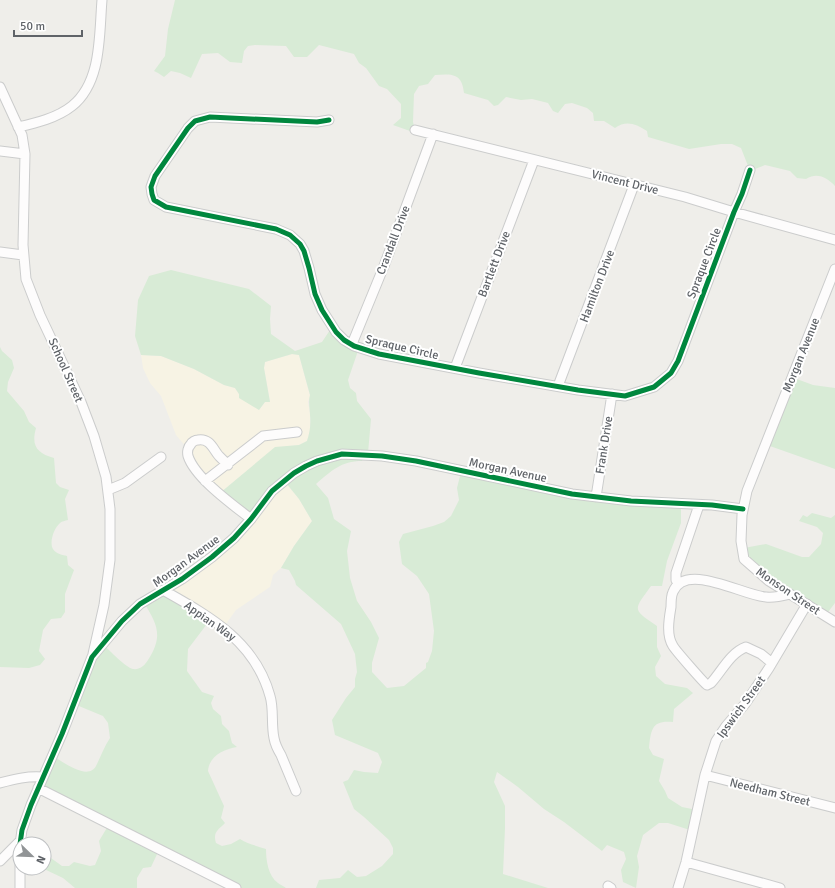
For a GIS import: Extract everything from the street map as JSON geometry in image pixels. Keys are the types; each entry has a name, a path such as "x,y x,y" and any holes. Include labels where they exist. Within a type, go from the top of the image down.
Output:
{"street":[{"path":"18,127 44,120 72,106 88,87 95,66 102,0"},
{"name":"School Street","path":"0,87 22,135 25,154 23,255 26,279 40,315 81,402 94,436 106,477 111,525 109,578 92,657"},
{"name":"Spraque Circle","path":"330,120 317,122 210,117 195,121 188,128 160,167 152,181 152,194 154,200 166,207 276,229 290,235 300,244 304,251 315,294 328,321 344,340 352,344 379,354 558,386 624,396 645,391 654,387 671,372 678,361 750,170"},
{"name":"Vincent Drive","path":"415,130 685,197 835,240"},
{"name":"Crandall Drive","path":"352,344 384,266 432,134"},
{"path":"0,151 25,154"},
{"name":"Bartlett Drive","path":"455,368 534,160"},
{"name":"Hamilton Drive","path":"558,386 634,185"},
{"path":"0,252 23,255"},
{"name":"Morgan Avenue","path":"21,836 42,777 62,734 92,657 122,621 140,604 182,579 212,557 234,538 251,519 272,491 294,473 317,461 342,454 382,456 416,461 572,494 743,509 747,491 835,269"},
{"name":"Frank Drive","path":"596,497 612,394"},
{"path":"205,481 228,465 263,436 297,432"},
{"path":"228,465 207,441 200,440 191,444 187,451 188,456 205,481 251,519"},
{"path":"108,490 125,483 161,457"},
{"path":"679,584 676,580 676,573 699,505"},
{"name":"Monson Street","path":"743,509 741,541 744,559 769,581 835,622"},
{"path":"772,663 761,654 746,647 740,649 732,656 712,683 707,685 704,683 675,650 669,637 672,593 679,584 687,579 702,579 764,597 780,597 790,594"},
{"name":"Appian Way","path":"163,590 218,623 246,648 257,664 271,697 274,738 296,792"},
{"name":"Ipswich Street","path":"678,888 686,862 705,775 716,741 726,726 745,704 772,663 807,604"},
{"name":"Needham Street","path":"705,775 835,808"},
{"path":"0,783 30,776 42,777"},
{"path":"38,788 236,888"},
{"path":"0,861 12,851"},
{"path":"686,862 780,888"},
{"name":"Morgan Avenue","path":"20,876 20,888"}],"shaded area":[{"path":"292,354 299,355 310,396 308,402 310,430 307,441 299,445 275,448 220,493 203,479 188,449 176,435 161,396 150,383 143,368 141,355 161,356 194,369 224,385 235,388 239,394 259,410 265,402 270,401 264,368 265,362"},
{"path":"286,483 299,499 312,521 294,546 281,568 273,575 270,587 236,610 223,628 167,588 209,560 270,496"}],"green space":[{"path":"175,0 835,0 835,186 822,176 814,176 806,179 797,178 790,171 765,165 750,171 741,148 732,144 721,144 689,149 648,137 647,131 639,126 623,124 615,128 604,121 594,121 593,113 587,108 572,103 565,104 558,113 553,111 548,103 532,99 521,100 506,97 498,105 494,106 488,100 464,93 461,82 458,78 451,75 435,75 428,84 419,86 414,94 413,122 415,130 410,131 393,125 401,118 401,104 387,89 379,86 366,68 359,63 354,54 319,45 307,57 294,57 286,46 248,46 244,51 242,63 230,62 218,53 202,54 191,78 171,71 164,77 154,71 165,56 168,29"},
{"path":"171,270 249,289 271,306 271,334 295,351 322,342 332,327 359,348 348,380 350,388 356,393 357,401 371,419 368,453 364,456 362,461 355,461 342,465 316,484 328,498 334,519 351,531 347,551 350,578 357,601 371,622 379,638 372,663 372,672 387,688 404,686 426,668 426,663 428,662 432,651 434,631 429,594 417,576 402,564 399,542 403,534 444,522 451,516 459,500 457,488 461,472 573,495 681,505 681,523 667,561 662,586 651,586 641,600 638,609 643,616 657,626 657,647 661,656 655,667 656,676 665,684 687,688 693,693 674,709 673,722 657,724 654,727 649,748 653,755 664,759 659,781 668,798 682,807 697,810 693,831 668,823 659,823 643,835 637,856 639,867 636,888 623,882 621,870 626,859 624,852 607,845 602,851 564,822 544,809 518,787 497,772 494,782 505,806 503,874 548,888 316,888 319,880 340,878 348,870 357,877 366,876 382,866 393,854 393,848 389,840 354,809 343,782 348,780 354,770 378,773 382,762 378,753 335,735 332,720 355,687 357,672 355,654 341,624 296,585 289,570 281,568 294,546 312,521 299,499 286,483 254,517 220,493 275,447 299,445 307,441 310,431 310,395 299,355 292,354 265,362 264,368 270,402 265,402 259,410 239,398 239,394 235,388 224,385 194,369 161,356 141,355 135,336 138,300 149,276"},
{"path":"0,347 2,351 12,360 14,368 8,382 7,391 24,411 29,422 36,428 34,440 37,448 43,454 54,458 56,483 60,487 69,490 65,499 68,520 58,525 53,535 52,543 54,551 67,556 68,565 74,570 65,594 65,612 61,618 51,619 43,630 39,651 45,659 40,665 29,668 0,667"},
{"path":"794,378 813,385 835,388 835,469 767,445"},
{"path":"812,513 831,518 835,515 835,603 825,616 751,566 744,548 766,544 802,557 809,557 821,544 823,533 817,527 799,521 803,515 807,517"},
{"path":"159,593 210,620 188,649 187,671 202,692 214,696 211,703 213,709 221,716 222,724 229,731 232,743 237,747 227,749 218,754 211,761 209,766 208,771 224,806 221,818 225,823 215,834 216,843 222,846 231,844 240,839 249,844 266,849 267,863 272,876 279,884 286,888 232,888 159,850 151,867 143,868 137,878 137,888 75,888 63,878 52,873 52,859 62,866 69,866 74,862 90,866 95,865 101,851 99,841 108,826 41,790 53,756 69,766 82,771 87,772 96,766 110,738 108,723 103,716 74,704 87,669 104,645 130,668 140,668 147,662 156,644 157,631 153,618 144,603"}],"cycle path":[{"path":"329,120 317,122 210,117 195,121 188,128 155,176 151,187 154,200 166,207 276,229 290,235 300,244 304,251 315,294 322,310 336,332 344,340 354,346 379,354 479,373 578,390 625,396 654,387 671,373 678,361 750,170"},
{"path":"21,836 31,805 62,734 92,657 122,621 140,604 182,579 212,557 234,538 251,519 272,491 294,473 317,461 342,454 382,456 416,461 572,494 631,501 712,505 743,509"}]}
